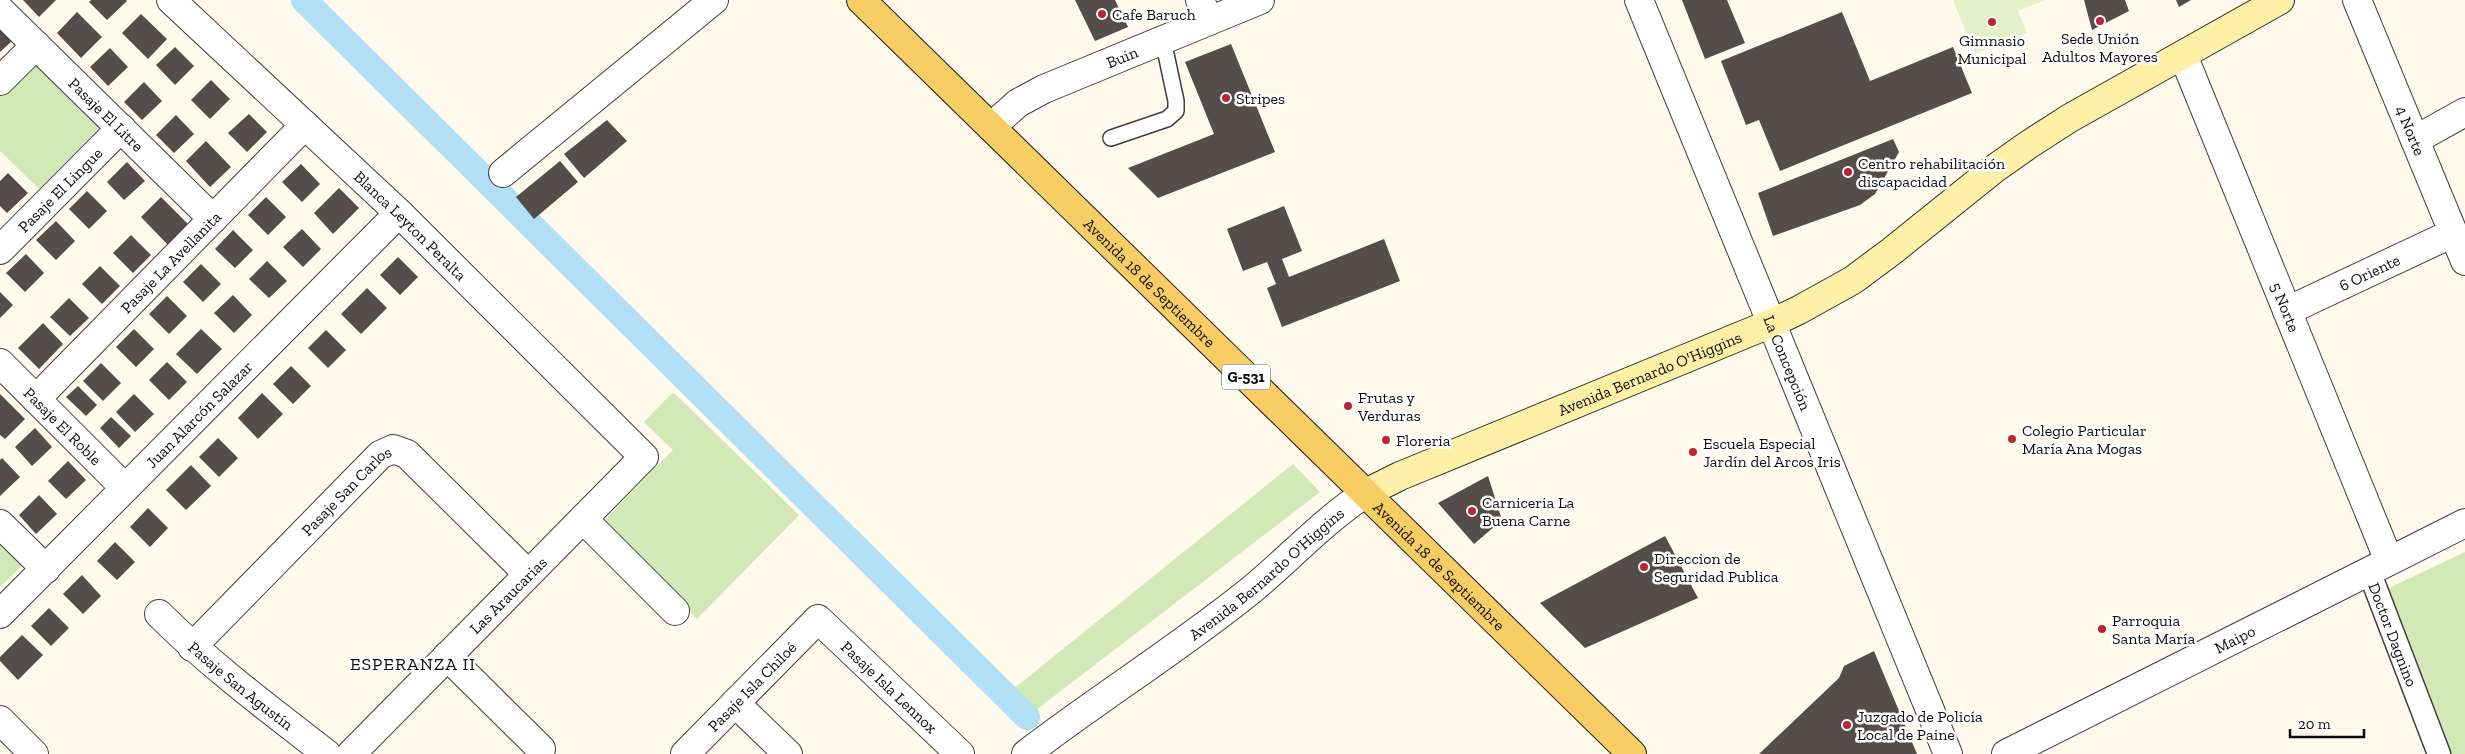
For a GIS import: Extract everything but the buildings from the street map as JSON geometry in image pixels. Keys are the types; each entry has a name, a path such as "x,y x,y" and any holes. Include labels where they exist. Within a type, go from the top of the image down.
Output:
{"main road":[{"name":"Avenida 18 de Septiembre","path":"861,0 1632,754"},
{"name":"Avenida Bernardo O'Higgins","path":"1366,493 1400,476 1772,323 1826,296 1853,280 1892,251 1994,169 2028,145 2070,118 2280,0"}],"street":[{"name":"Blanca Leyton Peralta","path":"172,0 399,212 644,457"},
{"path":"503,173 714,0"},
{"name":"Buin","path":"991,127 1003,115 1030,96 1163,40 1204,11 1260,0"},
{"name":"La Concepción","path":"1639,0 1948,754"},
{"name":"4 Norte","path":"2357,0 2465,261"},
{"name":"Pasaje El Litre","path":"0,10 213,219"},
{"path":"0,81 36,45"},
{"name":"5 Norte","path":"2183,55 2287,311 2379,566"},
{"path":"2415,140 2465,112"},
{"name":"Pasaje La Avellanita","path":"36,399 305,125"},
{"name":"Pasaje El Lingue","path":"0,250 121,128"},
{"name":"Juan Alarcón Salazar","path":"0,614 399,212"},
{"name":"6 Oriente","path":"2287,311 2453,233"},
{"name":"Pasaje El Roble","path":"0,363 125,488"},
{"name":"Pasaje San Carlos","path":"192,647 380,455 393,449 407,454 528,574"},
{"name":"Las Araucarias","path":"351,754 644,457"},
{"name":"Avenida Bernardo O'Higgins","path":"1037,746 1221,613 1280,565 1336,513 1366,493"},
{"path":"583,519 675,611"},
{"name":"Maipo","path":"2006,754 2465,523"},
{"path":"0,524 46,568"},
{"name":"Doctor Dagnino","path":"2379,566 2439,754"},
{"name":"Pasaje San Agustín","path":"160,614 192,647 326,754"},
{"name":"Pasaje Isla Chiloé","path":"684,754 818,619"},
{"name":"Pasaje Isla Lennox","path":"818,619 960,754"},
{"path":"448,656 541,749"},
{"path":"735,702 788,754"},
{"path":"0,720 34,754"}],"lane":[{"path":"1111,138 1167,119 1176,111 1176,101 1163,40"}],"green space":[{"name":"Gimnasio Municipal","path":"1953,0 2045,0 2018,11 2027,33 1975,54"},
{"path":"35,60 101,126 39,189 0,151 0,95"},
{"path":"673,392 799,515 697,619 600,525 673,450 644,422"},
{"path":"1293,464 1320,492 1027,717 1007,694"},
{"path":"0,542 23,565 0,587"},
{"path":"2465,552 2465,754 2431,754 2370,597"}],"waterway":[{"path":"304,0 1027,717"}],"place":[{"name":"Cafe Baruch","path":"1102,14"},
{"name":"Sede Unión Adultos Mayores","path":"2100,21"},
{"name":"Gimnasio Municipal","path":"1992,22"},
{"name":"Stripes","path":"1226,98"},
{"name":"Centro rehabilitación discapacidad","path":"1848,172"},
{"name":"Frutas y Verduras","path":"1348,406"},
{"name":"Colegio Particular María Ana Mogas","path":"2012,439"},
{"name":"Floreria","path":"1386,440"},
{"name":"Escuela Especial Jardín del Arcos Iris","path":"1693,452"},
{"name":"Carniceria La Buena Carne","path":"1472,511"},
{"name":"Direccion de Seguridad Publica","path":"1644,567"},
{"name":"Parroquia Santa María","path":"2102,629"},
{"name":"Juzgado de Policía Local de Paine","path":"1847,725"}],"district":[{"name":"ESPERANZA II","path":"413,664"}]}
